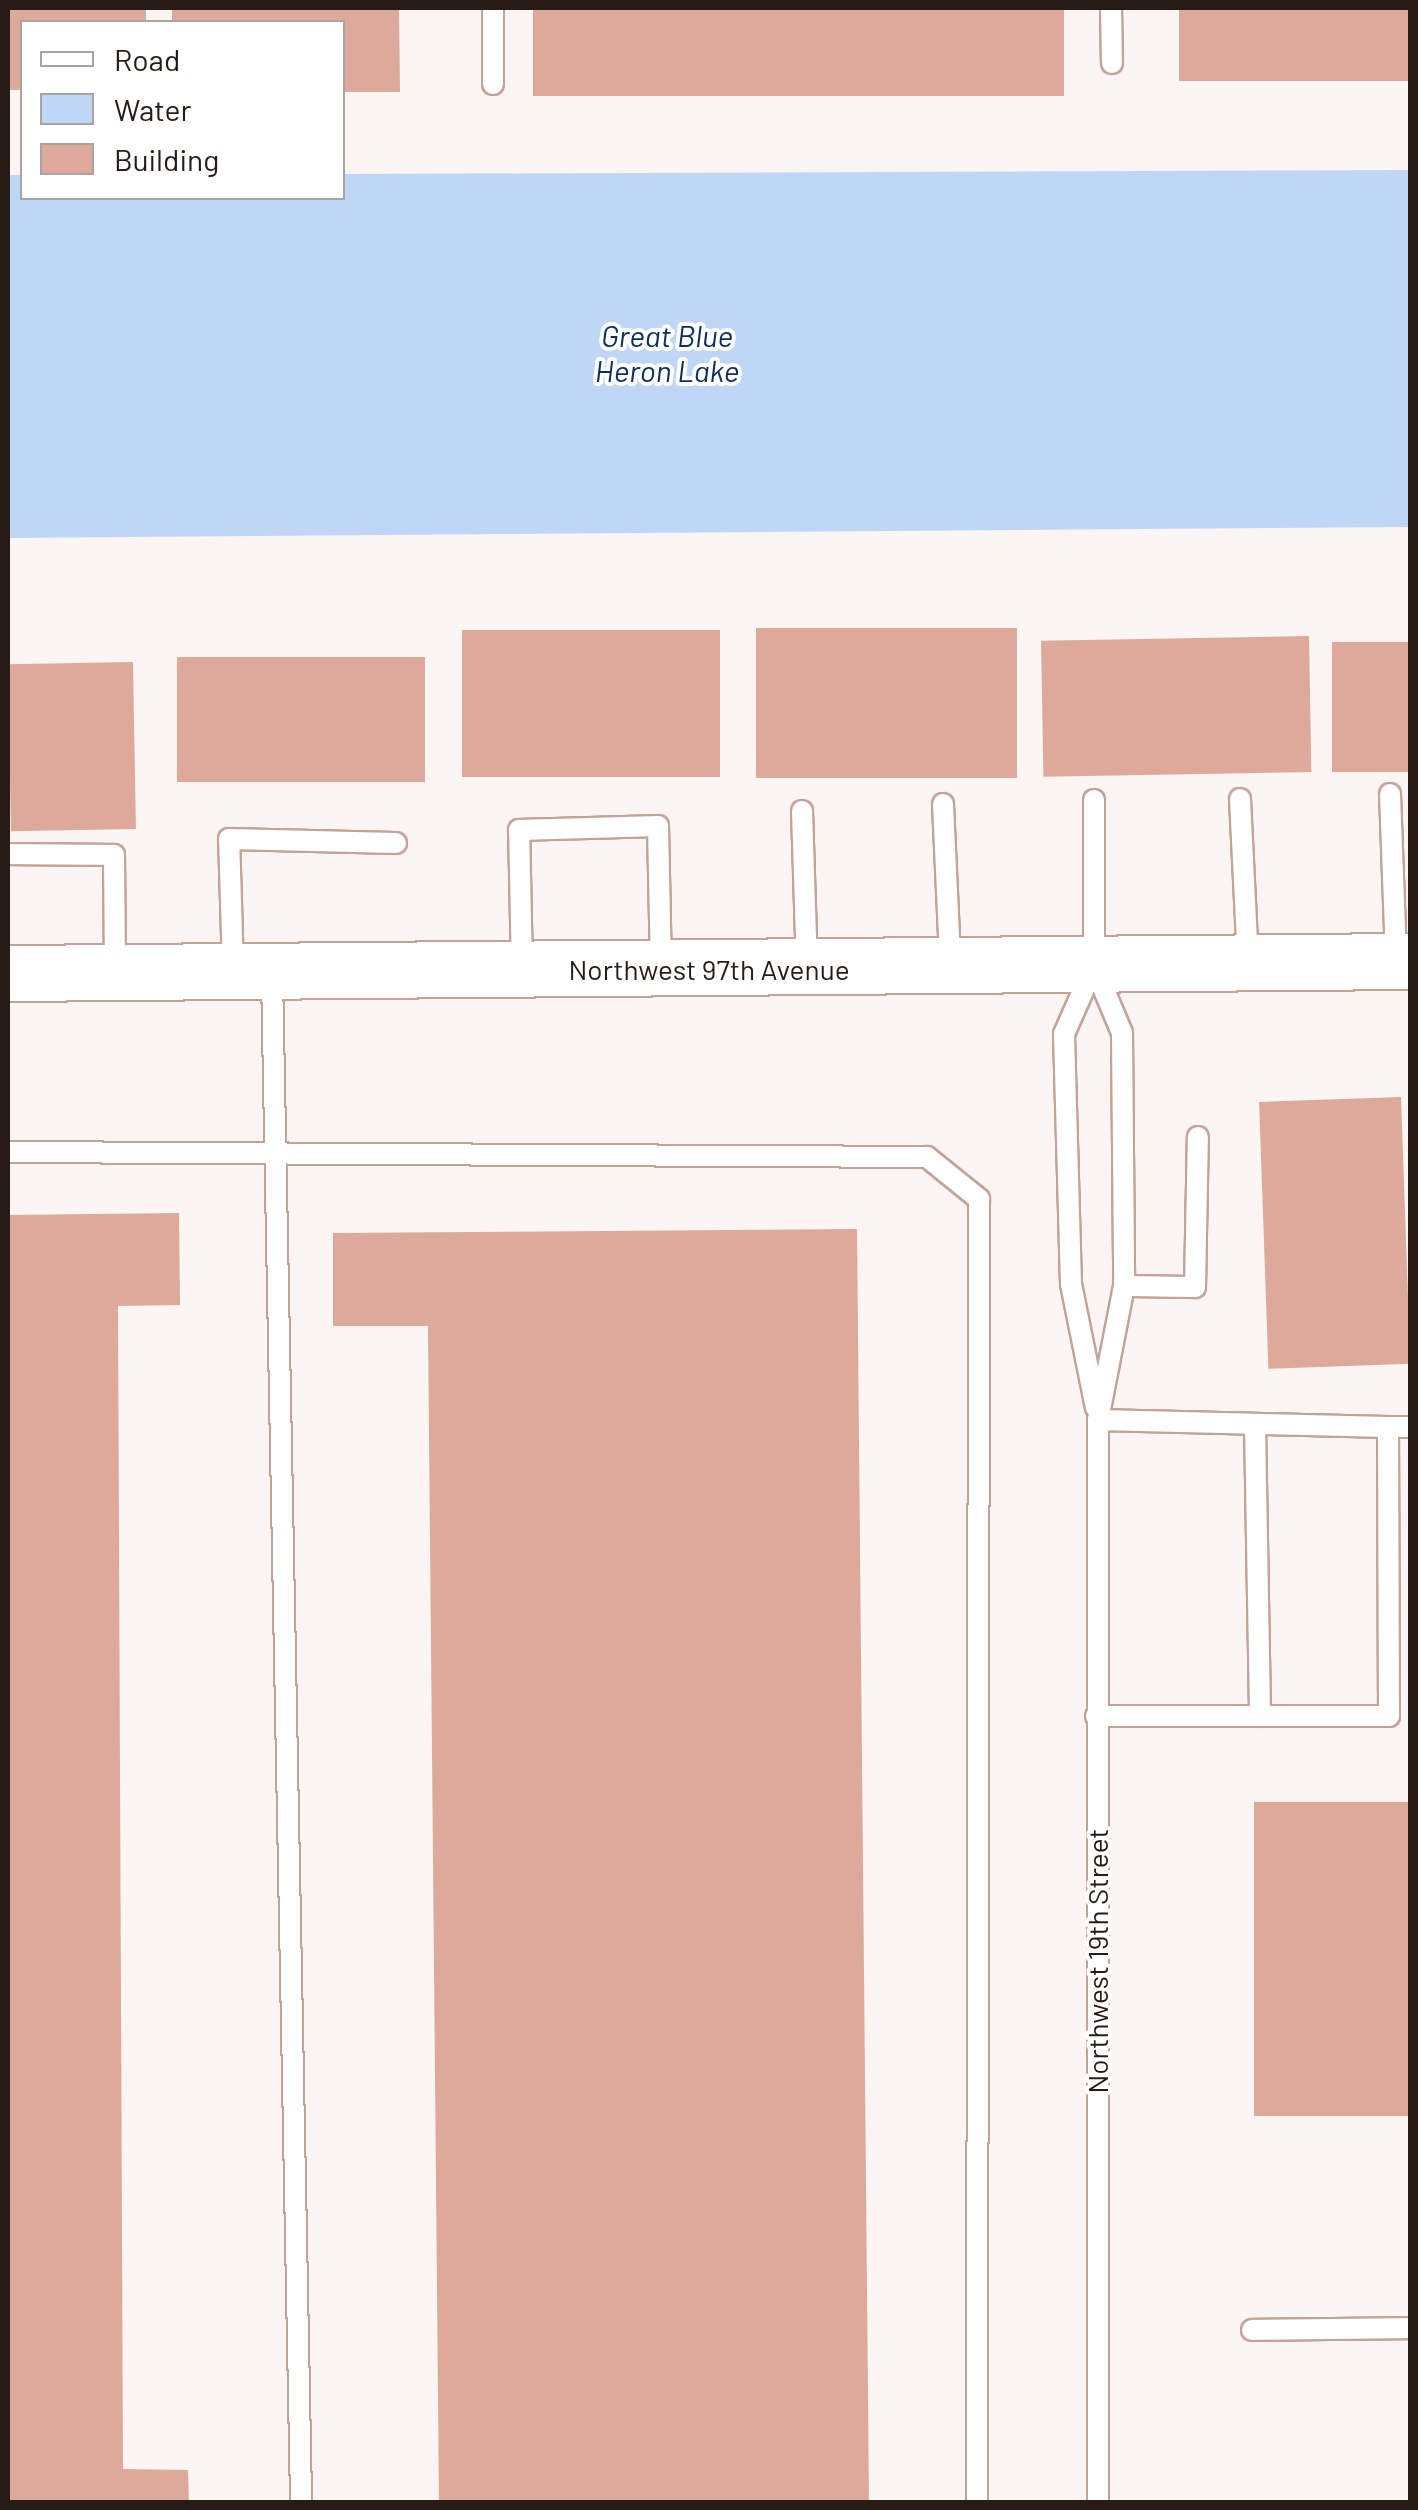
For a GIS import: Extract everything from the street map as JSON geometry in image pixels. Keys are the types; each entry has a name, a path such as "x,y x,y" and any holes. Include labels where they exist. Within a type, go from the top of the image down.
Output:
{"street":[{"name":"Northwest 97th Avenue","path":"8,973 950,968 1403,961"}],"lane":[{"path":"493,84 494,8"},
{"path":"1111,8 1112,63"},
{"path":"1390,794 1403,961"},
{"path":"1240,799 1248,964"},
{"path":"1094,800 1094,966"},
{"path":"943,804 950,968"},
{"path":"802,811 807,968"},
{"path":"522,971 519,830 658,826 661,970"},
{"path":"301,2502 274,1152 252,971 229,838 396,844"},
{"path":"8,854 114,855 115,972"},
{"name":"Northwest 19th Street","path":"1094,966 1122,1033 1124,1286 1098,1420 1098,2502"},
{"name":"Northwest 19th Street","path":"1094,966 1064,1034 1064,1096 1071,1284 1098,1420"},
{"path":"1124,1286 1195,1287 1198,1137"},
{"path":"8,1152 927,1157 980,1199 977,2502"},
{"path":"1098,1420 1410,1427"},
{"path":"1255,1424 1260,1716"},
{"path":"1096,1716 1389,1716 1388,1427"},
{"path":"1252,2330 1410,2328"}],"water":[{"name":"Great Blue Heron Lake","path":"1410,170 1410,527 8,538 8,175 20,175 20,200 345,200 345,174"}],"building":[{"path":"8,8 146,8 146,20 20,20 20,90 8,90"},
{"path":"172,8 399,8 400,92 345,92 345,20 172,20"},
{"path":"533,8 1064,8 1064,96 533,96"},
{"path":"1179,8 1410,8 1410,81 1179,81"},
{"path":"756,628 1017,628 1017,778 756,778"},
{"path":"462,630 720,630 720,777 462,777"},
{"path":"1309,636 1311,772 1043,777 1041,641"},
{"path":"1332,642 1410,642 1410,772 1332,772"},
{"path":"177,657 425,657 425,782 177,782"},
{"path":"133,662 136,829 11,831 8,664"},
{"path":"1401,1097 1410,1364 1268,1369 1259,1102"},
{"path":"179,1213 180,1305 118,1306 123,2469 188,2470 189,2502 8,2502 8,1215"},
{"path":"857,1229 869,2502 439,2502 428,1326 333,1326 333,1233"},
{"path":"1254,1802 1410,1802 1410,2116 1254,2116"}]}
